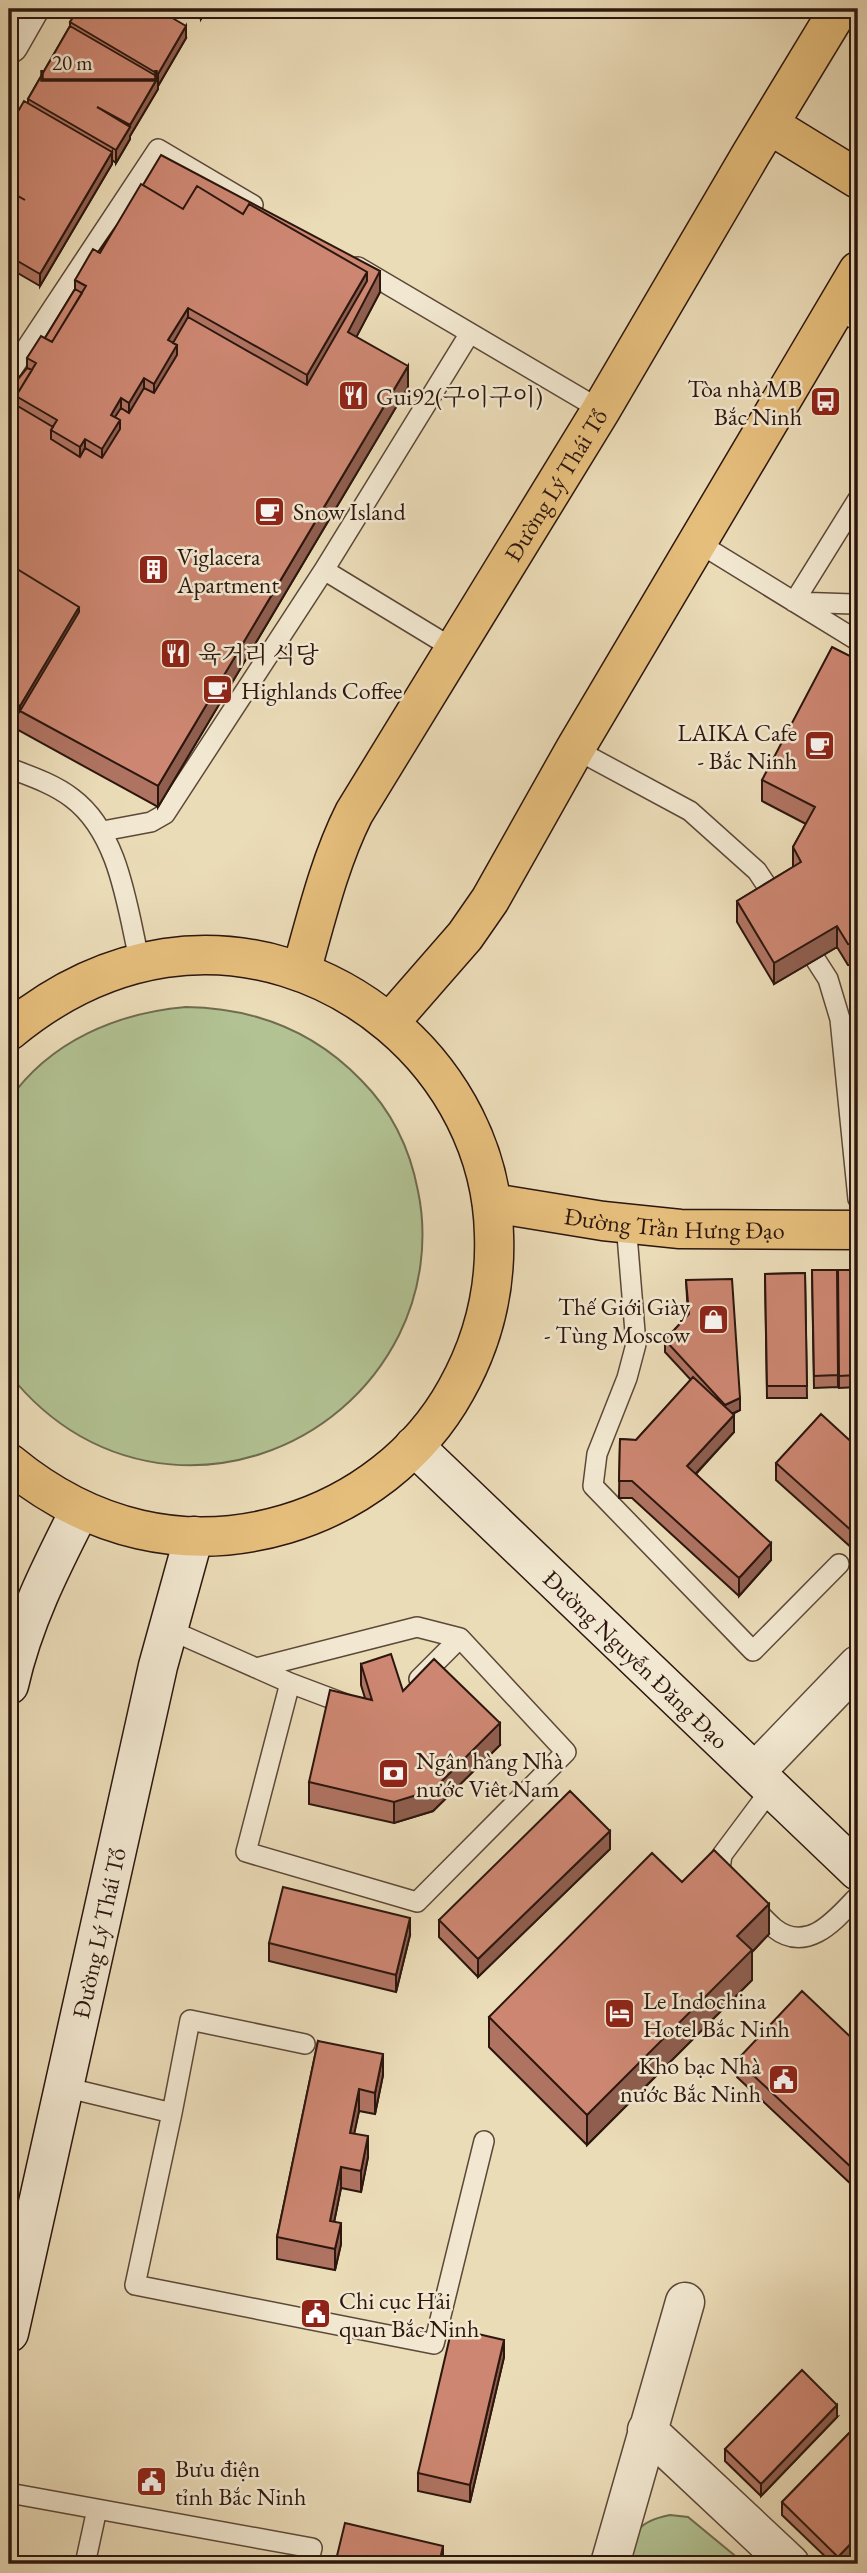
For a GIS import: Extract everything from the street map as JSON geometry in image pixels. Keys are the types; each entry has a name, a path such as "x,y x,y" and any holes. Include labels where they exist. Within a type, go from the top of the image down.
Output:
{"main road":[{"path":"9,44 29,9"},
{"name":"Đường Lý Thái Tổ","path":"301,972 346,829 359,804 601,410 837,10"},
{"path":"770,125 858,179"},
{"path":"390,1022 465,936 490,900 697,542 848,315 858,271"},
{"path":"9,1031 41,1005 81,983 140,963 167,958 212,955 257,960 301,972 348,993 390,1022 424,1055 458,1103 482,1157 492,1203 494,1270 480,1337 451,1398 414,1446 375,1481 338,1503 309,1516 258,1531 194,1536 136,1529 80,1510 42,1489 9,1464"},
{"name":"Đường Trần Hưng Đạo","path":"492,1203 680,1229 858,1230"},
{"name":"Đường Nguyễn Đăng Đạo","path":"414,1446 858,1871"},
{"path":"9,1685 16,1649 33,1605 80,1510"},
{"name":"Đường Lý Thái Tổ","path":"9,2333 168,1629 194,1536"},
{"path":"764,1780 858,1665"},
{"path":"610,2564 685,2302"},
{"path":"647,2430 790,2564"}],"lane":[{"path":"9,374 158,149 266,213"},
{"path":"338,255 601,410"},
{"path":"103,831 151,822 165,814 324,570 471,333"},
{"path":"794,601 858,499"},
{"path":"697,542 858,640"},
{"path":"324,570 454,649"},
{"path":"794,601 858,602"},
{"path":"575,749 690,811 757,871 828,979 840,1019 858,1199"},
{"path":"9,768 33,777 72,798 103,831 119,877 140,963"},
{"path":"626,1223 636,1344 627,1378 597,1454 593,1486 753,1651 839,1564"},
{"path":"256,1668 417,1627 460,1638 566,1752 417,1902 246,1852 290,1683"},
{"path":"168,1629 334,1702 355,1707 366,1706"},
{"path":"407,1689 460,1638"},
{"path":"764,1780 722,1855 720,1869 726,1879 774,1928 790,1936 808,1937 823,1931 858,1896"},
{"path":"305,2044 190,2020 135,2285 434,2344 484,2141"},
{"path":"64,2087 172,2113"},
{"path":"9,2493 312,2548 308,2564"},
{"path":"85,2564 97,2509"}],"green space":[{"path":"186,1007 211,1008 259,1017 302,1035 342,1063 372,1092 398,1131 410,1160 421,1209 421,1264 413,1301 399,1335 373,1375 341,1409 303,1435 261,1454 217,1464 171,1464 125,1455 80,1436 51,1416 9,1374 9,1100 44,1061 87,1034 135,1016"},
{"path":"670,2515 688,2517 745,2564 626,2564 638,2530 649,2521"}],"building":[{"path":"78,9 157,9 186,26 158,74 70,22"},
{"path":"70,26 158,77 130,125 97,107 130,127 116,150 28,99"},
{"path":"24,101 112,152 40,274 9,256 9,127"},
{"name":"Viglacera Apartment","path":"161,155 380,271 348,332 408,366 158,786 20,711 79,612 79,607 9,564 9,390 27,368 32,370 16,396 16,405 53,427 51,439 80,457 85,448 102,458 120,429 120,420 115,417 121,408 129,413 144,388 154,393 177,355 177,345 173,343 188,317 307,385 367,281 367,272 249,204 243,214 197,186 183,209 143,185"},
{"path":"141,184 183,209 197,186 243,214 249,204 367,272 307,375 188,308 168,340 177,345 154,384 144,378 129,403 121,398 111,415 120,420 102,449 85,439 80,447 51,430 57,420 16,396 36,363 27,358 41,336 52,342 86,286 75,280 93,249 100,253"},
{"path":"116,226 100,253 98,252"},
{"path":"75,289 82,293 52,342 45,338"},
{"path":"9,564 79,607 20,706 9,699"},
{"path":"832,647 858,660 858,945 848,944 837,926 774,963 737,901 801,862 793,847 815,807 762,780"},
{"path":"812,1270 837,1270 838,1375 814,1376"},
{"path":"838,1270 858,1270 858,1375 839,1376"},
{"path":"805,1273 807,1386 767,1386 765,1274"},
{"path":"732,1279 740,1398 725,1405 665,1340 689,1314 686,1280"},
{"path":"693,1377 734,1415 687,1466 771,1543 739,1578 632,1481 619,1481 620,1439 636,1440"},
{"path":"821,1414 858,1448 858,1527 853,1532 776,1463"},
{"name":"Ngân hàng Nhà nước Viêt Nam","path":"391,1654 403,1691 434,1659 500,1723 433,1790 394,1802 309,1782 330,1690 372,1700 361,1664"},
{"path":"570,1791 610,1831 478,1959 439,1920"},
{"name":"Le Indochina Hotel Bắc Ninh","path":"714,1850 769,1904 737,1936 752,1950 587,2115 489,2017 652,1853 682,1882"},
{"path":"283,1887 410,1918 396,1975 269,1943"},
{"path":"802,1991 858,2044 858,2163 853,2169 737,2060"},
{"path":"318,2041 383,2054 375,2093 359,2089 350,2133 368,2136 361,2171 341,2167 330,2221 341,2223 335,2249 277,2237"},
{"path":"452,2328 504,2340 470,2485 418,2473"},
{"path":"802,2370 837,2405 761,2484 725,2449"},
{"path":"858,2424 858,2536 838,2557 782,2502"},
{"path":"345,2523 443,2546 439,2564 335,2564"}],"place":[{"name":"Gui92(구이구이)","path":"353,396"},
{"name":"Tòa nhà MB Bắc Ninh","path":"825,402"},
{"name":"Snow Island","path":"270,511"},
{"name":"Viglacera Apartment","path":"154,570"},
{"name":"육거리 식당","path":"175,654"},
{"name":"Highlands Coffee","path":"218,690"},
{"name":"LAIKA Cafe - Bắc Ninh","path":"820,746"},
{"name":"Thế Giới Giày - Tùng Moscow","path":"713,1320"},
{"name":"Ngân hàng Nhà nước Viêt Nam","path":"393,1774"},
{"name":"Le Indochina Hotel Bắc Ninh","path":"620,2014"},
{"name":"Kho bạc Nhà nước Bắc Ninh","path":"784,2079"},
{"name":"Chi cục Hải quan Bắc Ninh","path":"316,2314"},
{"name":"Bưu điện tỉnh Bắc Ninh","path":"152,2482"}]}
